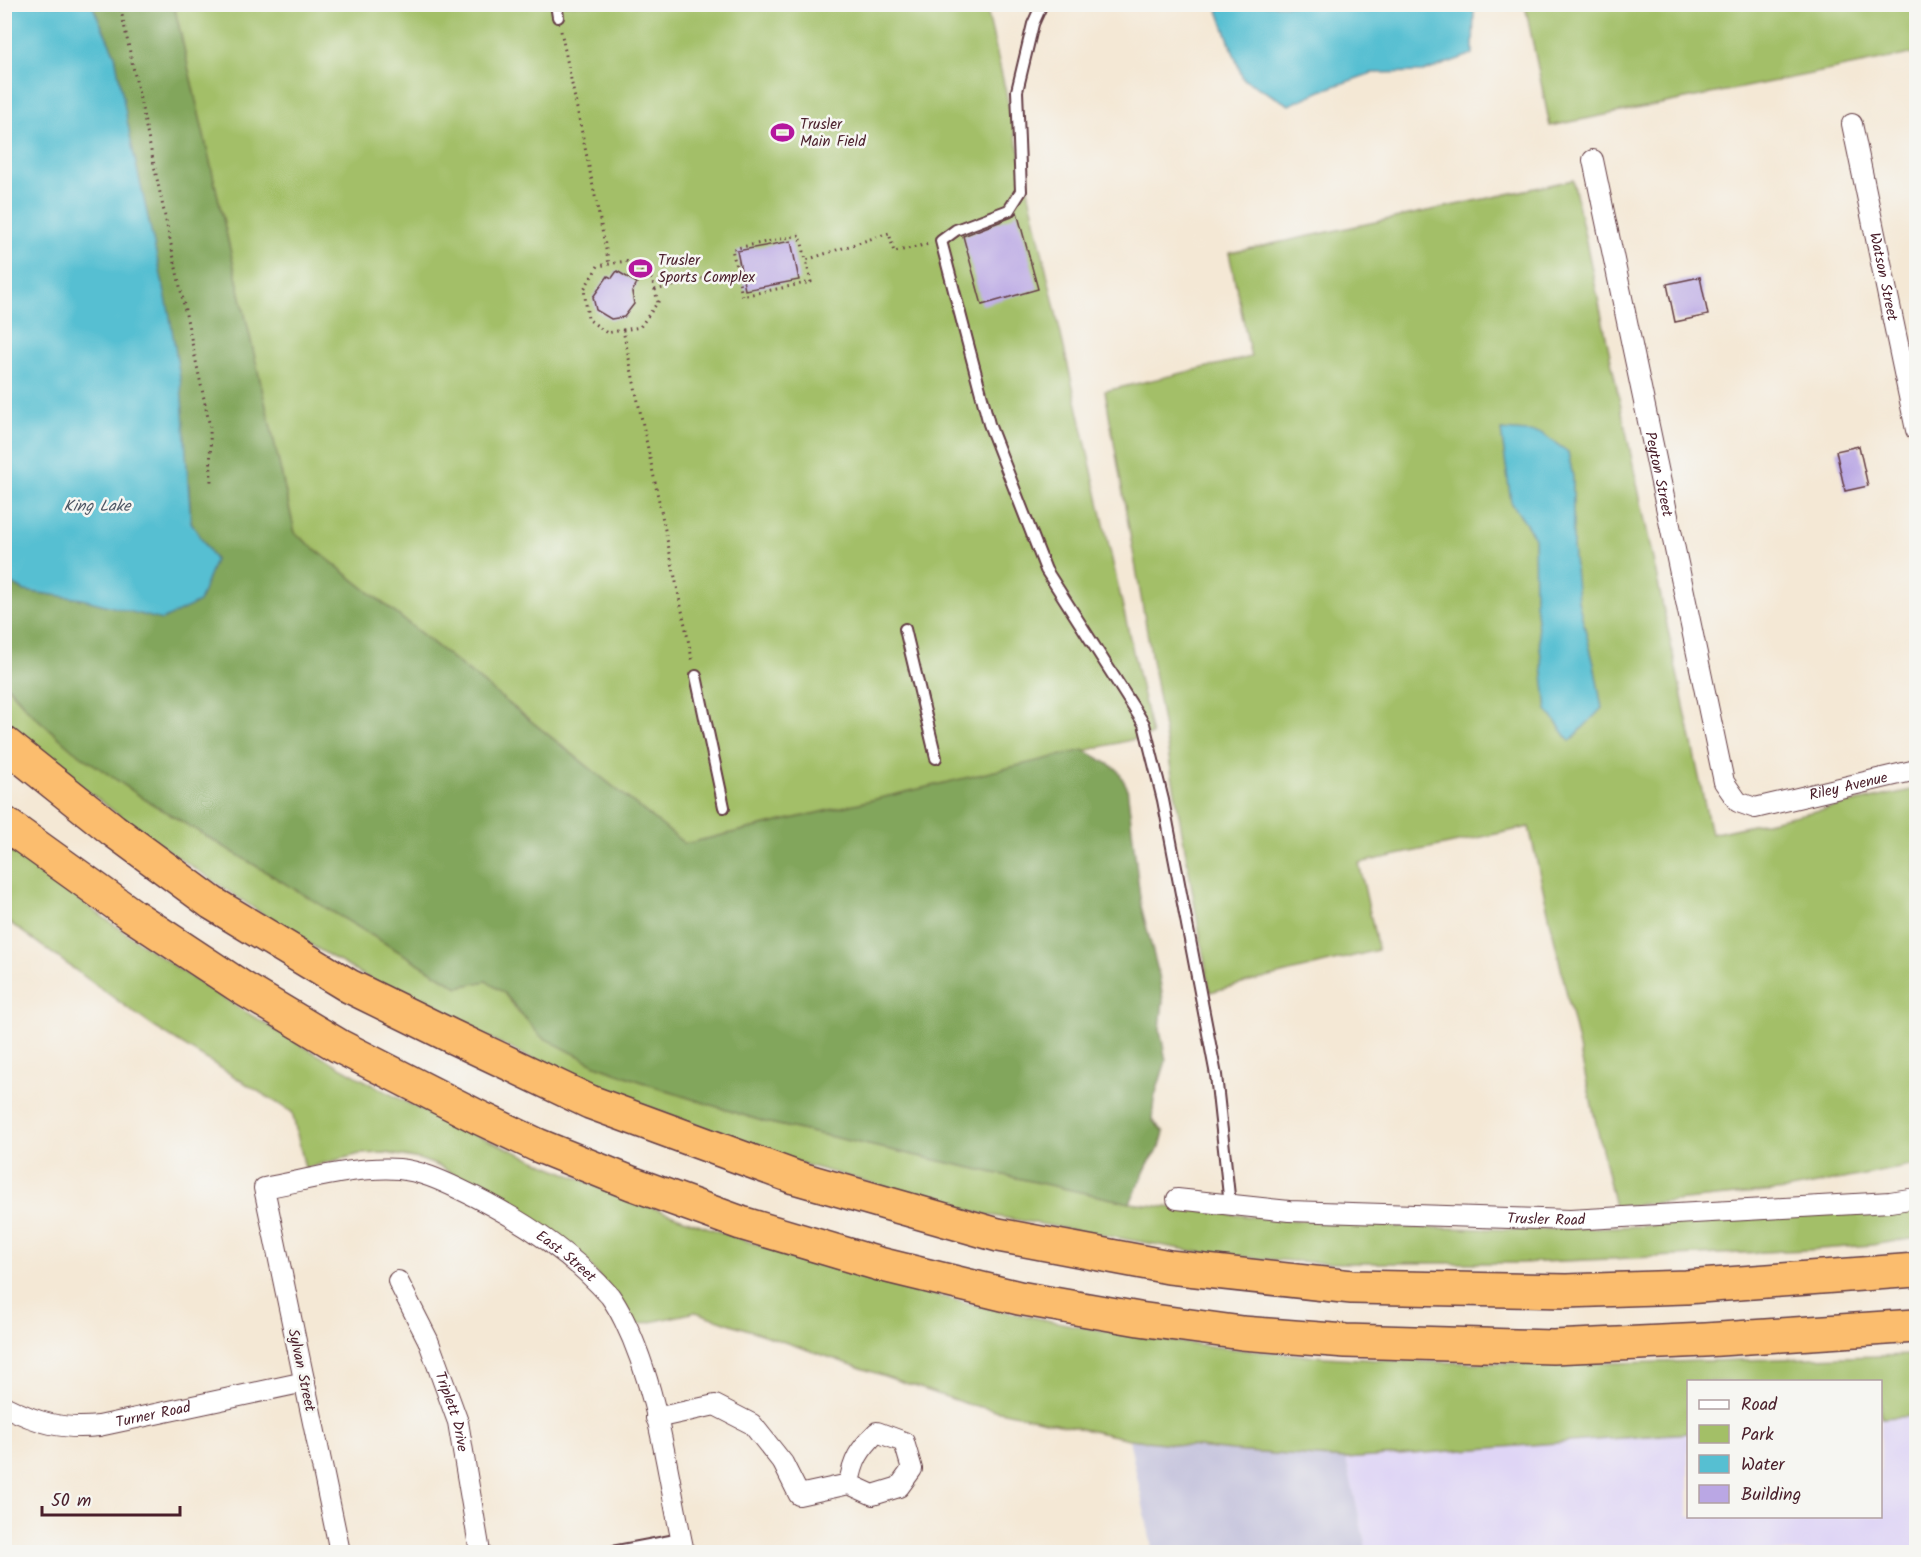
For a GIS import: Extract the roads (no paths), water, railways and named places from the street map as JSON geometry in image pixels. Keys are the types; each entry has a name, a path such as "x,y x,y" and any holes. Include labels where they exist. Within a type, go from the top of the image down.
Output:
{"highway":[{"path":"4,743 113,830 212,903 350,986 451,1036 590,1102 794,1177 998,1235 1169,1267 1352,1287 1566,1292 1686,1287 1917,1270"},
{"path":"4,823 132,915 244,989 339,1046 478,1117 537,1145 631,1183 741,1223 879,1264 1019,1298 1139,1319 1242,1333 1346,1341 1553,1347 1706,1340 1917,1326"},
{"path":"1686,1287 1917,1253"},
{"path":"1706,1340 1917,1344"}],"street":[{"name":"Watson Street","path":"1852,124 1917,430"},
{"name":"Peyton Street","path":"1593,160 1724,782 1728,788"},
{"name":"Riley Avenue","path":"1728,788 1738,802 1755,808 1917,770"},
{"name":"East Street","path":"264,1188 365,1168 402,1169 429,1176 479,1199 536,1231 588,1274 611,1298 624,1321 644,1368 682,1546"},
{"name":"Sylvan Street","path":"264,1188 340,1552"},
{"name":"Trusler Road","path":"1177,1199 1289,1211 1570,1220 1890,1202 1917,1198"},
{"name":"Triplett Drive","path":"398,1281 428,1340 458,1422 480,1552"},
{"name":"Turner Road","path":"4,1406 51,1426 77,1428 305,1383"},
{"path":"656,1418 715,1405 752,1424 783,1463 799,1495 849,1484"}],"lane":[{"path":"556,4 558,17"},
{"path":"1042,4 1033,24 1017,91 1020,191 1009,210 956,230 941,241 989,424 1046,570 1144,724 1163,800 1216,1075 1230,1205"},
{"path":"905,629 936,759"},
{"path":"696,676 724,807"},
{"path":"612,1552 682,1546"}],"water":[{"name":"King Lake","path":"5,4 92,5 115,55 132,146 169,311 181,384 191,522 215,560 199,602 162,620 82,599 25,591 5,580"},
{"path":"1216,5 1474,5 1473,54 1423,72 1372,73 1289,105 1243,79"},
{"path":"1501,430 1541,433 1568,452 1573,477 1573,546 1578,601 1594,664 1602,708 1570,741 1547,710 1535,603 1534,536 1511,502"}],"place":[{"name":"Trusler Main Field","path":"782,133"},
{"name":"Trusler Sports Complex","path":"640,269"}]}
